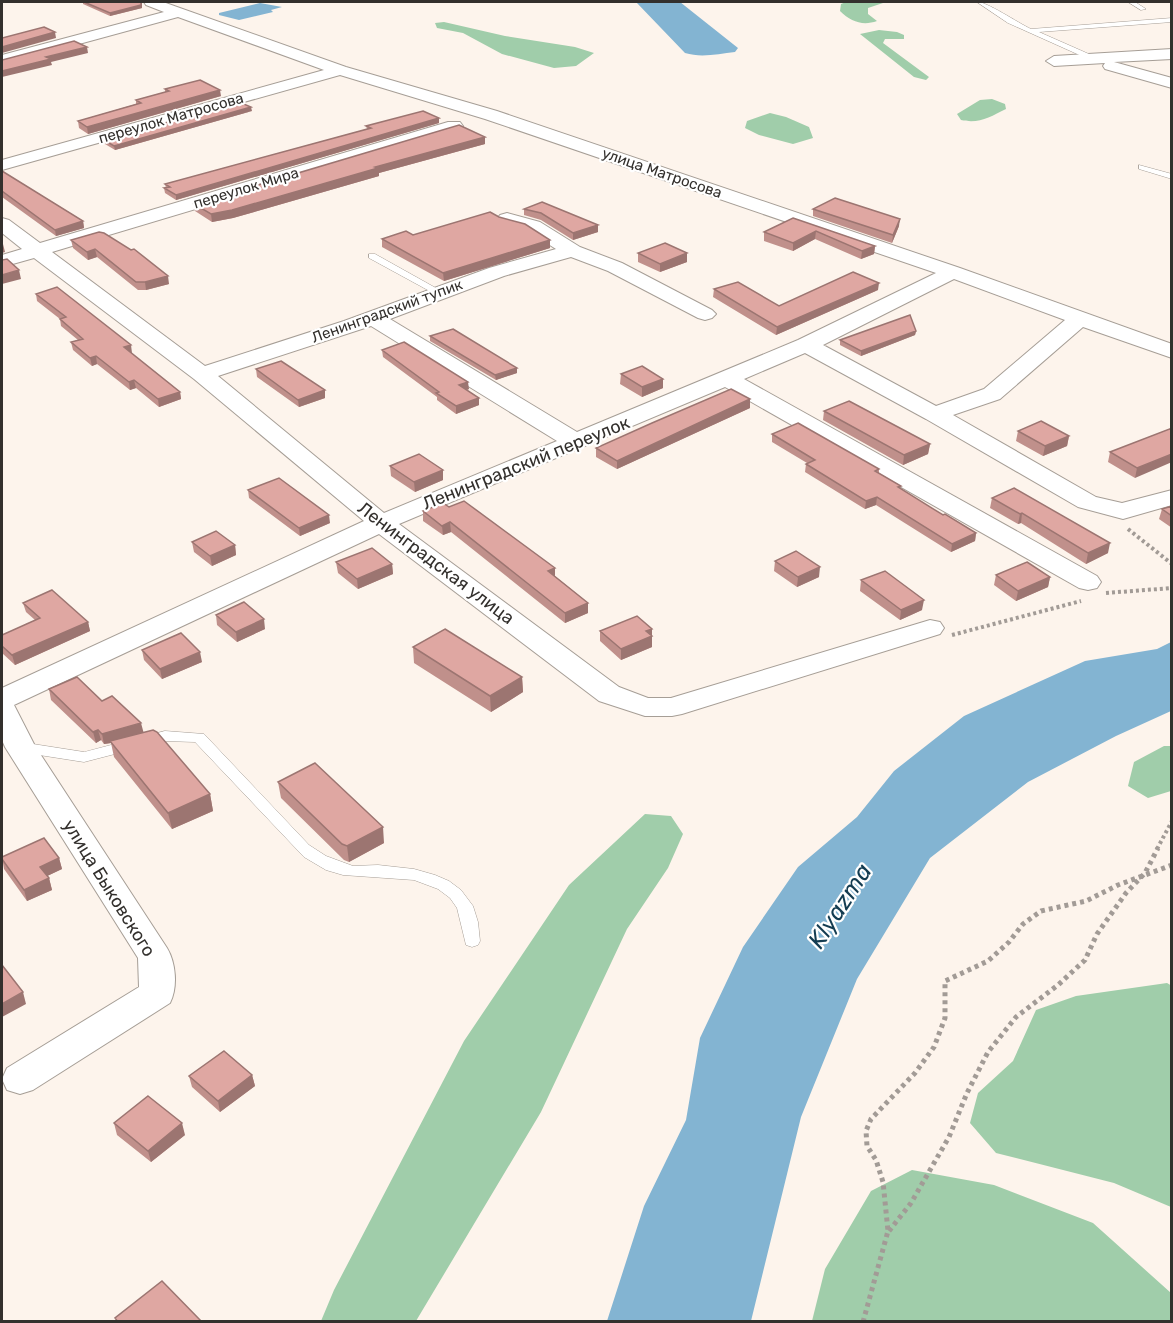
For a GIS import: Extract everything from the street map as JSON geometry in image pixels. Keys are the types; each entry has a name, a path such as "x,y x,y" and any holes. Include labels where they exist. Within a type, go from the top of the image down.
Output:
{"street":[{"name":"улица Матросова","path":"151,2 340,70 491,115 953,272 1172,352"},
{"path":"2,60 178,12"},
{"path":"1054,61 1172,54"},
{"path":"1095,60 1172,82"},
{"name":"переулок Матросова","path":"2,165 340,70"},
{"name":"переулок Мира","path":"2,261 491,115"},
{"path":"507,219 533,226 573,251 615,267 705,314"},
{"name":"Ленинградская улица","path":"2,224 202,374 381,523 609,694 645,707 672,706 930,628"},
{"name":"Ленинградский тупик","path":"202,374 373,318 438,292 520,264 573,251"},
{"name":"Ленинградский переулок","path":"2,699 381,523 806,345 953,272"},
{"path":"373,318 576,442"},
{"path":"934,414 992,394 1082,318"},
{"path":"806,345 934,414 1087,502 1123,511 1172,498"},
{"path":"728,379 1094,594"},
{"name":"улица Быковского","path":"2,709 20,747 155,957 157,993 20,1079"}],"lane":[{"path":"980,2 1001,17 1095,60"},
{"path":"1131,2 1143,9"},
{"path":"1029,31 1172,20"},
{"path":"1142,167 1172,177"},
{"path":"372,256 438,292"},
{"path":"20,747 84,757 165,736 199,737 304,849 325,864 352,872 378,871 408,874 433,880 453,890 463,901 472,924 472,941"}],"path":[{"path":"1100,505 1172,564"},
{"path":"930,628 947,637 1094,594 1172,588"},
{"path":"888,1231 911,1203 949,1137 967,1093 988,1052 1016,1017 1085,960 1097,934 1126,893 1145,873 1172,821"},
{"path":"863,1322 888,1231 883,1182 876,1160 867,1146 866,1131 871,1119 933,1049 945,1016 943,993 945,981 988,961 1009,942 1023,924 1041,911 1086,901 1145,873 1172,865"}],"green space":[{"path":"886,2 868,8 868,14 877,21 862,23 848,18 840,11 841,4"},
{"path":"444,22 505,36 575,47 594,53 576,66 554,68 502,54 463,33 437,28 435,23"},
{"path":"879,30 904,35 904,39 885,39 883,43 929,77 926,80 914,77 860,34"},
{"path":"992,99 1005,104 1006,109 984,119 973,121 961,120 957,114 980,100"},
{"path":"770,113 809,127 813,138 793,144 759,135 745,128 747,121"},
{"path":"1164,746 1171,746 1171,791 1148,798 1128,786 1134,762"},
{"path":"645,814 671,816 683,834 668,868 627,929 541,1112 416,1321 321,1321 334,1290 464,1041 569,885"},
{"path":"1167,983 1172,986 1171,1207 1114,1183 996,1153 970,1123 978,1093 1013,1061 1036,1010 1076,996"},
{"path":"912,1170 994,1185 1093,1223 1171,1293 1171,1321 812,1321 825,1269 871,1191"}],"water":[{"path":"636,2 680,2 738,48 735,52 710,55 685,53"},
{"path":"260,3 282,7 271,10 273,12 239,20 219,15 219,13"},
{"name":"Klyazma","path":"1171,642 1171,711 1116,736 1028,782 930,858 857,979 801,1117 751,1321 607,1321 644,1206 686,1120 700,1038 743,947 798,867 857,817 894,771 964,716 1085,661 1157,649"}],"building":[{"path":"84,2 141,2 141,5 110,13"},
{"path":"44,27 55,32 2,47 2,38"},
{"path":"74,41 87,47 2,71 2,60"},
{"path":"200,80 220,90 87,127 78,121 141,103 136,100 169,91 165,89"},
{"path":"239,102 251,107 114,146 104,140"},
{"path":"423,111 439,118 176,195 164,188 170,187 165,184 371,128 366,126"},
{"path":"459,125 485,137 232,210 211,214 194,204"},
{"path":"2,171 83,221 55,230 2,191"},
{"path":"835,198 900,219 893,235 813,209"},
{"path":"542,202 598,225 573,233 541,213 524,209"},
{"path":"490,212 499,217 525,224 550,240 443,273 382,239 406,231 413,235"},
{"path":"793,218 875,246 862,251 816,231 793,243 764,232"},
{"path":"99,232 131,250 134,249 168,276 136,282 95,249 87,252 71,240"},
{"path":"665,243 687,253 660,264 638,253"},
{"path":"7,259 19,270 2,275 2,260"},
{"path":"853,272 879,283 777,327 714,289 738,282 779,306"},
{"path":"57,287 131,345 124,347 180,392 158,399 134,380 129,382 96,356 90,358 71,342 83,339 60,319 66,317 36,294"},
{"path":"910,315 916,331 861,351 840,340"},
{"path":"453,329 517,368 495,375 430,336"},
{"path":"404,342 468,382 459,385 479,398 456,406 382,350"},
{"path":"281,361 325,390 298,400 256,369"},
{"path":"642,366 663,379 642,387 621,374"},
{"path":"731,389 750,399 617,461 596,448 652,423"},
{"path":"849,401 930,444 904,455 824,411"},
{"path":"1041,421 1069,436 1045,446 1018,431"},
{"path":"798,423 879,469 875,471 901,486 898,487 976,533 952,544 877,497 866,501 806,464 815,460 772,434"},
{"path":"1172,428 1172,454 1137,468 1110,452"},
{"path":"419,454 443,470 414,482 390,466"},
{"path":"279,478 329,515 299,528 248,490"},
{"path":"1014,488 1110,543 1088,553 1022,513 992,498"},
{"path":"464,501 555,568 548,571 588,603 565,613 450,522 442,526 423,511 443,503 449,507"},
{"path":"1172,506 1172,516 1162,509"},
{"path":"216,531 235,545 210,556 192,542"},
{"path":"372,548 392,564 357,579 336,562"},
{"path":"796,551 820,567 798,577 775,561"},
{"path":"1027,562 1050,577 1018,591 996,575"},
{"path":"885,571 924,600 901,610 861,580"},
{"path":"52,590 88,622 12,655 2,646 2,635 40,618 23,603"},
{"path":"244,602 264,619 236,632 216,615"},
{"path":"637,616 652,629 646,631 652,636 621,649 600,631"},
{"path":"445,629 522,677 490,696 413,647"},
{"path":"181,633 200,652 160,669 142,650"},
{"path":"77,677 102,701 112,696 141,723 102,734 98,730 93,732 49,689"},
{"path":"153,730 210,794 168,813 110,741"},
{"path":"315,763 383,827 347,846 342,844 278,782"},
{"path":"44,838 59,858 40,867 49,878 24,890 2,857"},
{"path":"2,965 23,992 2,1004"},
{"path":"224,1051 252,1075 218,1101 189,1076"},
{"path":"148,1096 182,1123 148,1151 114,1123"},
{"path":"162,1281 202,1322 118,1322 115,1318"}]}
